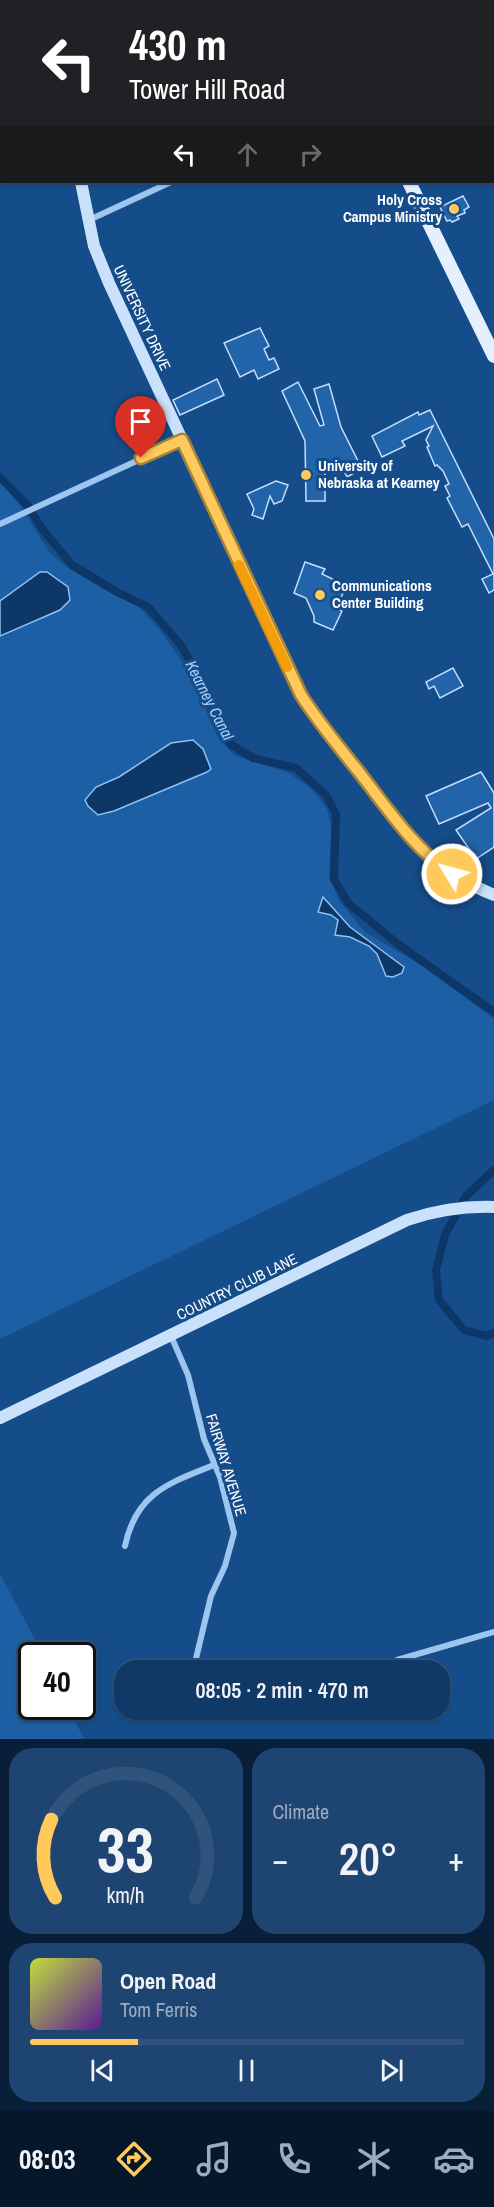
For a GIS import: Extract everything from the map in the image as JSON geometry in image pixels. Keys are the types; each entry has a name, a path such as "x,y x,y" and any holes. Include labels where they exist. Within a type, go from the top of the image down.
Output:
{"main road":[{"path":"409,183 494,356"}],"street":[{"name":"UNIVERSITY DRIVE","path":"81,183 94,246 109,283 301,695 322,729 409,837 438,865 467,884 494,895"},
{"path":"89,220 169,183"},
{"path":"0,524 182,440"},
{"name":"COUNTRY CLUB LANE","path":"0,1418 407,1220 441,1212 494,1207"},
{"name":"FAIRWAY AVENUE","path":"171,1336 188,1376 204,1439 220,1478 234,1533 225,1566 211,1596 196,1660"},
{"path":"124,1546 129,1527 150,1495 177,1480 214,1465"},
{"path":"397,1660 494,1632"}],"shaded area":[{"path":"0,481 21,507 49,552 68,568 101,588 137,605 159,629 189,671 217,736 235,756 287,772 312,789 327,809 331,826 329,877 340,902 365,932 421,965 494,1019 494,1100 0,1339"},
{"path":"40,572 47,572 68,587 70,600 60,610 0,636 0,601"},
{"path":"193,740 203,749 211,769 207,772 114,811 98,815 88,806 85,800 96,787 119,777 171,743"},
{"path":"323,897 350,927 404,967 402,973 393,977 386,976 377,954 369,946 350,937 335,935 338,920 331,915 318,912"},
{"path":"0,1574 36,1642 18,1642 18,1720 74,1720 84,1739 0,1739"}],"building":[{"name":"Holy Cross Campus Ministry","path":"463,196 469,207 464,210 465,213 457,216 459,219 452,222 447,221 440,207"},
{"path":"260,328 269,346 264,349 269,360 274,358 279,369 258,379 254,370 240,377 224,343"},
{"path":"217,379 224,395 180,415 173,400"},
{"path":"298,382 320,426 324,425 314,389 329,384 341,427 362,469 347,477 339,461 325,467 325,501 306,501 305,441 282,391"},
{"path":"430,410 494,539 494,590 489,593 482,579 493,574 468,524 462,527 447,498 450,496 445,486 449,484 443,471 437,465 435,466 427,447 429,446 426,440 433,426 402,441 405,446 382,457 372,436 418,412 419,415"},
{"path":"276,481 288,485 282,501 274,504 270,496 263,519 252,515 254,509 247,494"},
{"name":"Communications Center Building","path":"305,562 325,569 322,574 343,584 345,589 336,608 342,611 333,630 314,622 314,616 306,598 294,593"},
{"path":"453,668 463,686 440,698 434,686 429,689 426,682"},
{"path":"481,772 494,793 494,847 476,859 456,830 491,808 488,803 439,824 426,796"}],"waterway":[{"name":"Kearney Canal","path":"0,477 28,506 43,530 72,565 148,607 181,645 205,688 216,720 229,743 253,758 296,768 326,795 336,814 334,879 348,903 398,944 494,1012"},
{"name":"Kearney Canal","path":"494,1170 466,1196 445,1235 436,1270 439,1300 464,1330 487,1336 494,1333"}],"slow traffic":[{"path":"239,565 287,667"}],"place":[{"name":"Holy Cross Campus Ministry","path":"454,209"},
{"name":"University of Nebraska at Kearney","path":"306,475"},
{"name":"Communications Center Building","path":"320,595"}],"route":[{"path":"141,458 182,440 252,594 301,695 322,729 359,772 409,837 438,865 452,874"}]}
